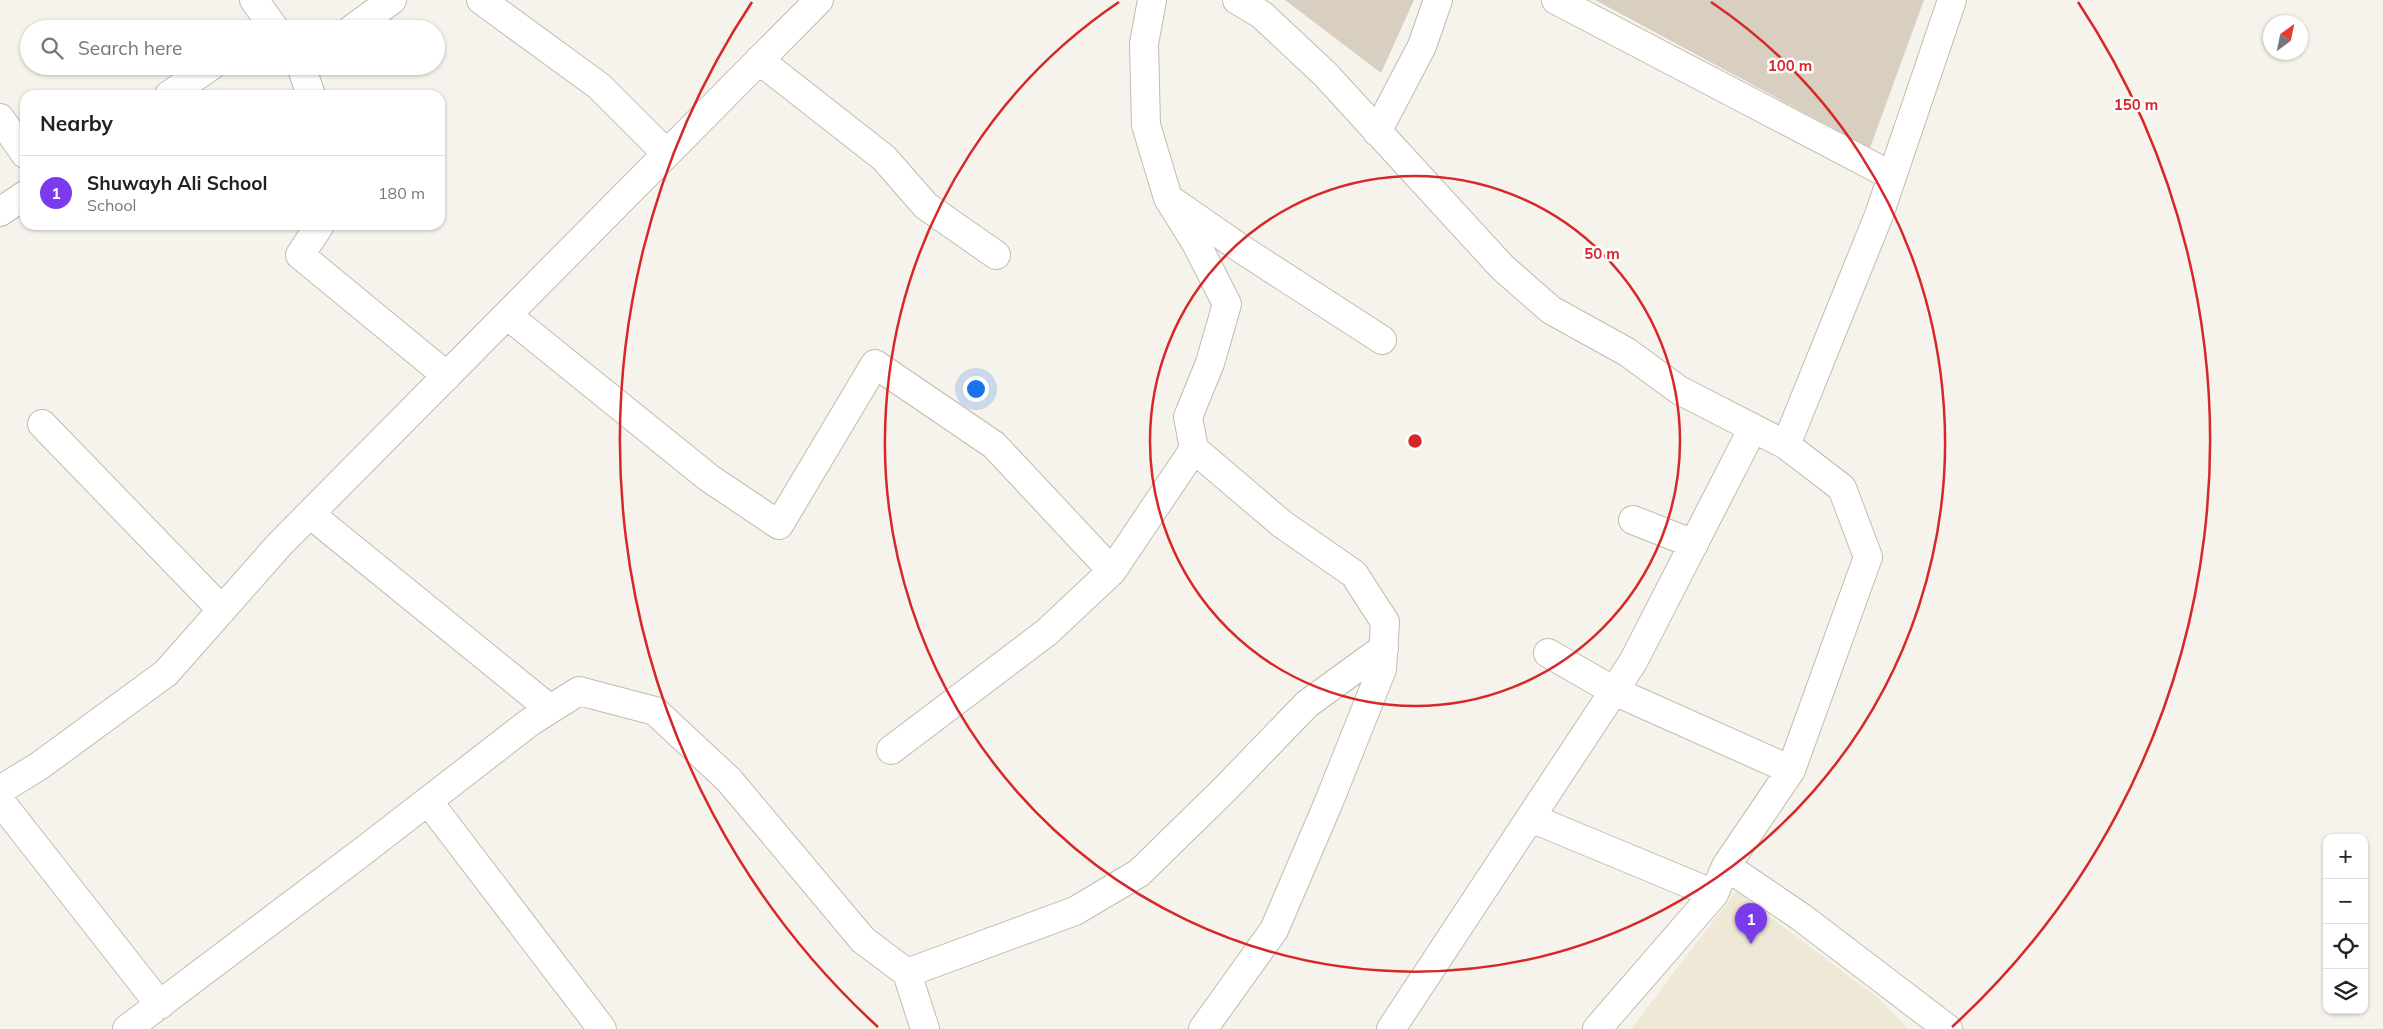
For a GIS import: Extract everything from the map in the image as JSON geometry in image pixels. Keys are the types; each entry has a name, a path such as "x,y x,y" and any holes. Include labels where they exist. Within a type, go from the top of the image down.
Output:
{"street":[{"path":"254,0 266,20"},
{"path":"364,20 392,0"},
{"path":"481,0 599,86 666,153"},
{"path":"0,790 39,766 166,673 310,514 819,0"},
{"path":"1152,0 1144,44 1146,125 1168,198 1196,243 1227,304 1210,363 1188,418 1194,450 1282,524 1354,574 1386,622 1382,669 1328,804 1274,930 1202,1029"},
{"path":"1237,0 1266,8 1502,268 1551,310 1627,352 1679,390 1786,445 1842,488 1868,557 1791,770 1726,866 1714,894 1597,1029"},
{"path":"1377,132 1422,46 1438,0"},
{"path":"1556,0 1892,176"},
{"path":"1786,445 1879,215 1952,0"},
{"path":"759,60 884,158 926,206 996,255"},
{"path":"176,90 198,75"},
{"path":"304,75 309,90"},
{"path":"0,118 20,147"},
{"path":"0,212 20,198"},
{"path":"1168,198 1243,250 1382,340"},
{"path":"317,230 300,255 447,376"},
{"path":"507,315 709,478 779,525 875,364 994,445 1112,571"},
{"path":"42,424 222,610"},
{"path":"1391,1029 1633,662 1753,428"},
{"path":"890,750 1047,632 1112,571 1194,450"},
{"path":"310,514 550,709"},
{"path":"1633,520 1694,544"},
{"path":"907,973 1075,911 1139,873 1225,789 1307,704 1384,648"},
{"path":"1548,653 1614,691 1791,770"},
{"path":"127,1029 530,722 579,691 655,711 729,780 863,940 907,973 918,1027"},
{"path":"0,801 160,1005"},
{"path":"428,801 602,1029"},
{"path":"1531,818 1714,894"},
{"path":"1726,866 1801,917 1948,1029"}],"shaded area":[{"path":"1736,891 1878,998 1908,1029 1631,1029"}],"building":[{"path":"1285,0 1414,0 1381,73"},
{"path":"1595,0 1924,0 1870,148"}],"place":[{"name":"Shuwayh Ali School","path":"1751,944"}]}
